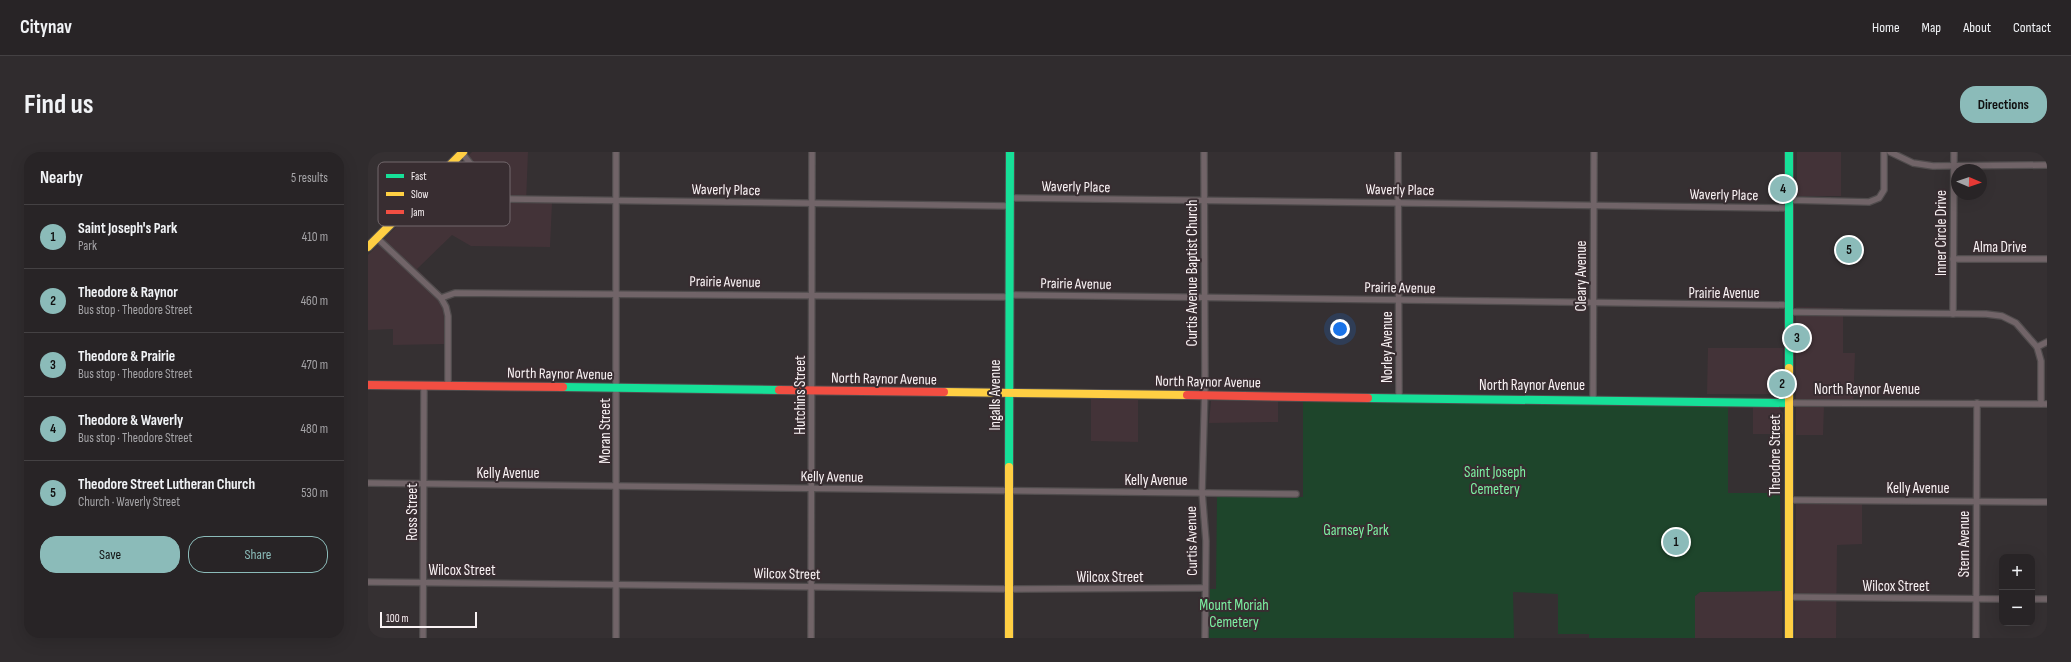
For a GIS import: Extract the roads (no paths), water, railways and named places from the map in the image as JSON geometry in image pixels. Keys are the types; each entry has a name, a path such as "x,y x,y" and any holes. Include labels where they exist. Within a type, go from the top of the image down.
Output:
{"main road":[{"name":"Ingalls Avenue","path":"1009,638 1010,152"},
{"name":"Theodore Street","path":"1789,152 1789,638"},
{"path":"454,162 463,153"},
{"path":"368,247 390,226"},
{"name":"North Raynor Avenue","path":"368,386 617,388 1009,395 1203,395 1789,403"}],"street":[{"name":"Moran Street","path":"616,152 616,638"},
{"name":"Hutchins Street","path":"812,152 812,638"},
{"name":"Curtis Avenue Baptist Church","path":"1203,395 1204,152"},
{"name":"Norley Avenue","path":"1398,152 1399,398"},
{"name":"Cleary Avenue","path":"1593,400 1594,152"},
{"name":"Waverly Place","path":"510,199 812,203 1398,202 1593,206 1869,202 1879,198 1884,190 1884,152"},
{"path":"1890,152 1913,163 1934,166 1951,165"},
{"name":"Inner Circle Drive","path":"1954,152 1954,164"},
{"name":"Waverly Place","path":"463,153 470,162"},
{"path":"1987,165 2047,165"},
{"name":"Inner Circle Drive","path":"1953,314 1954,200"},
{"path":"378,238 441,298 446,307 448,316 448,386"},
{"name":"Alma Drive","path":"1953,258 2047,259"},
{"name":"Prairie Avenue","path":"441,298 456,293 617,293 1399,300 1789,308 2002,316 2016,323 2037,347 2041,361 2044,404"},
{"path":"2037,347 2047,342"},
{"name":"Ross Street","path":"424,386 424,638"},
{"name":"Curtis Avenue","path":"1203,395 1202,492 1206,541 1205,638"},
{"name":"North Raynor Avenue","path":"1789,403 2044,404"},
{"name":"Stern Avenue","path":"1976,638 1977,403"},
{"name":"Kelly Avenue","path":"368,483 1009,492 1202,492 1296,494"},
{"name":"Kelly Avenue","path":"1789,500 2047,502"},
{"name":"Wilcox Street","path":"368,582 1009,589 1205,588"},
{"name":"Wilcox Street","path":"1789,597 1999,598"},
{"path":"2035,599 2047,599"}],"place":[{"name":"Theodore & Waverly","path":"1783,189"},
{"name":"Theodore Street Lutheran Church","path":"1849,250"},
{"name":"Theodore & Prairie","path":"1797,338"},
{"name":"Theodore & Raynor","path":"1782,384"},
{"name":"Saint Joseph's Park","path":"1676,542"}],"park label":[{"name":"Saint Joseph Cemetery","path":"1495,480"},
{"name":"Garnsey Park","path":"1356,530"},
{"name":"Mount Moriah Cemetery","path":"1234,614"}]}
